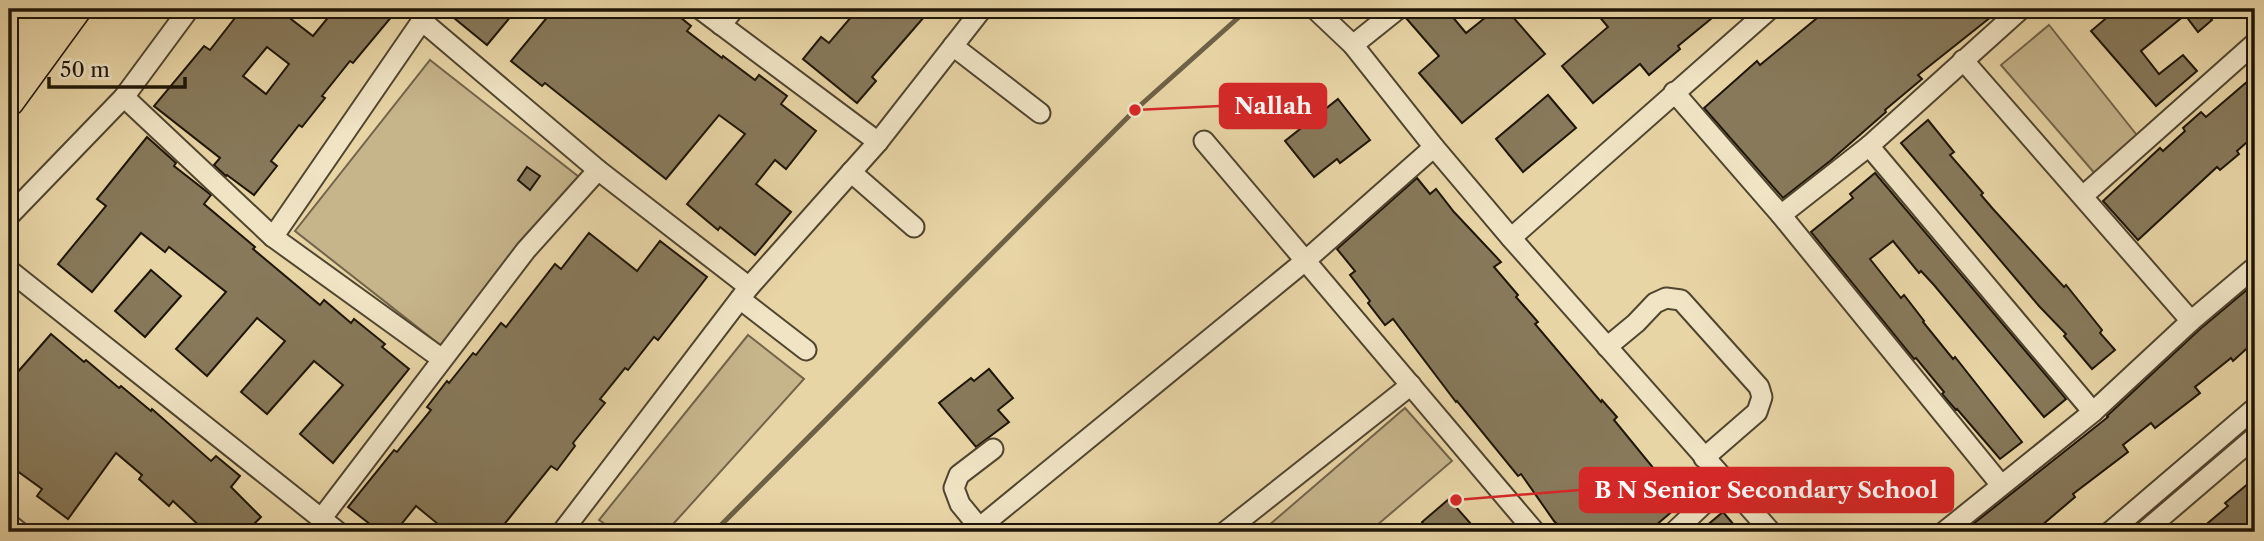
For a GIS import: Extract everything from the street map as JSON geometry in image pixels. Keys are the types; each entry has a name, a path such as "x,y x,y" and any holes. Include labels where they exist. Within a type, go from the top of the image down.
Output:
{"highway":[{"path":"9,58 42,9"},
{"path":"9,101 76,9"}],"street":[{"path":"9,216 124,96 189,9"},
{"path":"700,9 878,142"},
{"path":"721,25 734,9"},
{"path":"562,532 744,293 878,142 982,9"},
{"path":"1353,45 1398,9"},
{"path":"1511,238 1770,9"},
{"path":"1781,215 1870,146 2021,9"},
{"path":"1318,11 1353,45 1511,238 1771,532"},
{"path":"273,237 426,14 598,170 744,293 806,350"},
{"path":"2083,196 2255,43"},
{"path":"953,46 1040,113"},
{"path":"1963,60 2191,321"},
{"path":"1674,92 1781,215 2001,485"},
{"path":"124,96 273,237 442,359"},
{"path":"1204,141 1535,532"},
{"path":"1870,146 2092,412"},
{"path":"993,449 959,475 954,488 960,504 978,531 1305,261 1434,147"},
{"path":"321,519 527,250 598,170"},
{"path":"851,172 914,227"},
{"path":"1944,532 2092,412 2191,321 2255,267"},
{"path":"9,270 338,532"},
{"path":"1606,347 1636,323 1655,303 1666,298 1676,298 1681,300 1759,387 1762,397 1757,412 1704,458"},
{"path":"1226,532 1411,385"},
{"path":"2110,532 2255,408"},
{"path":"2144,532 2255,437"},
{"path":"1674,532 1726,483"},
{"path":"9,524 19,532"}],"shaded area":[{"path":"2049,25 2140,139 2097,176 2001,65"},
{"path":"430,60 579,177 444,348 295,231"},
{"path":"748,335 804,379 666,532 617,532 599,520"},
{"path":"1405,408 1452,461 1369,532 1261,532"}],"building":[{"path":"242,9 299,9 291,19 313,36 335,9 398,9 353,63 350,61 322,96 325,98 302,127 299,125 271,161 277,166 254,195 214,165 220,158 154,106 204,46 210,50","holes":["267,47 289,64 266,94 243,76"]},
{"path":"443,9 517,9 487,45"},
{"path":"554,9 670,9 691,26 687,31 722,58 723,56 755,80 759,75 787,96 781,104 816,131 786,169 775,160 756,184 791,212 755,255 720,227 718,230 687,204 745,134 719,115 666,179 545,83 542,86 511,61"},
{"path":"858,9 931,9 872,77 876,81 857,103 803,59 821,37 829,43"},
{"path":"1410,9 1446,9 1466,33 1496,9 1506,9 1545,54 1462,123 1419,73 1439,56 1406,18"},
{"path":"1593,9 1723,9 1678,46 1680,49 1649,75 1640,64 1593,103 1562,66 1608,27"},
{"path":"1828,9 2001,9 1918,75 1922,79 1885,110 1886,112 1783,198 1704,108 1757,61 1760,65"},
{"path":"2117,9 2203,9 2212,20 2198,32 2185,15 2141,51 2159,74 2183,55 2197,71 2156,106 2091,31"},
{"path":"2255,75 2255,135 2237,151 2239,154 2220,170 2217,167 2138,240 2103,201 2160,148 2163,151 2201,112 2206,117"},
{"path":"1548,95 1576,128 1523,172 1496,139"},
{"path":"1338,99 1370,140 1340,163 1337,159 1314,177 1285,141"},
{"path":"1928,120 1954,152 1950,155 1983,193 1981,195 2064,287 2066,285 2102,330 2100,333 2115,350 2092,369 2064,336 2066,334 2039,306 1901,143"},
{"path":"147,137 176,163 174,166 211,195 204,204 255,247 253,249 320,305 324,300 351,323 354,319 385,344 382,347 409,369 333,463 300,434 343,385 314,361 267,414 241,392 285,341 257,318 207,376 176,349 226,292 169,247 165,252 141,233 92,292 58,264 106,206 97,199"},
{"path":"527,167 540,176 530,190 518,180"},
{"path":"1875,173 2066,399 2044,417 1934,285 1921,271 1919,273 1893,241 1870,259 1901,298 1904,295 2022,442 2000,459 1942,394 1944,392 1811,232 1853,198 1850,194"},
{"path":"1417,178 1430,194 1436,189 1501,262 1494,267 1538,322 1535,324 1617,417 1614,420 1663,480 1670,475 1689,497 1648,532 1565,532 1554,521 1521,474 1518,476 1456,402 1393,319 1385,325 1368,303 1370,301 1350,275 1355,271 1337,249"},
{"path":"589,233 637,271 660,241 707,277 658,340 654,337 600,399 605,403 573,443 575,446 557,470 551,466 498,532 431,532 438,524 416,506 395,532 380,532 348,507 394,450 397,452 431,410 427,407 447,381 449,383 473,353 476,355 501,323 506,327 555,264 561,269"},
{"path":"151,270 181,296 145,337 115,311"},
{"path":"2255,283 2255,341 2233,361 2231,358 2195,387 2200,393 2155,428 2151,423 2123,445 2128,452 2073,494 2075,497 2034,532 1963,532 2108,417 2199,330"},
{"path":"51,334 119,388 121,386 151,411 152,409 211,461 216,456 240,476 231,487 261,517 246,532 206,532 173,501 169,506 139,479 142,475 116,453 68,519 37,496 42,489 9,465 9,382"},
{"path":"989,369 1013,398 998,410 1009,422 976,447 939,403 971,378 974,381"},
{"path":"2255,478 2255,532 2215,532 2208,523 2228,506 2225,503"},
{"path":"1449,499 1478,532 1431,532 1422,522"},
{"path":"1723,512 1740,532 1699,532"}],"waterway":[{"path":"714,532 1135,110 1248,9"}],"place":[{"name":"Nallah","path":"1135,110"},
{"name":"B N Senior Secondary School","path":"1456,500"}]}
